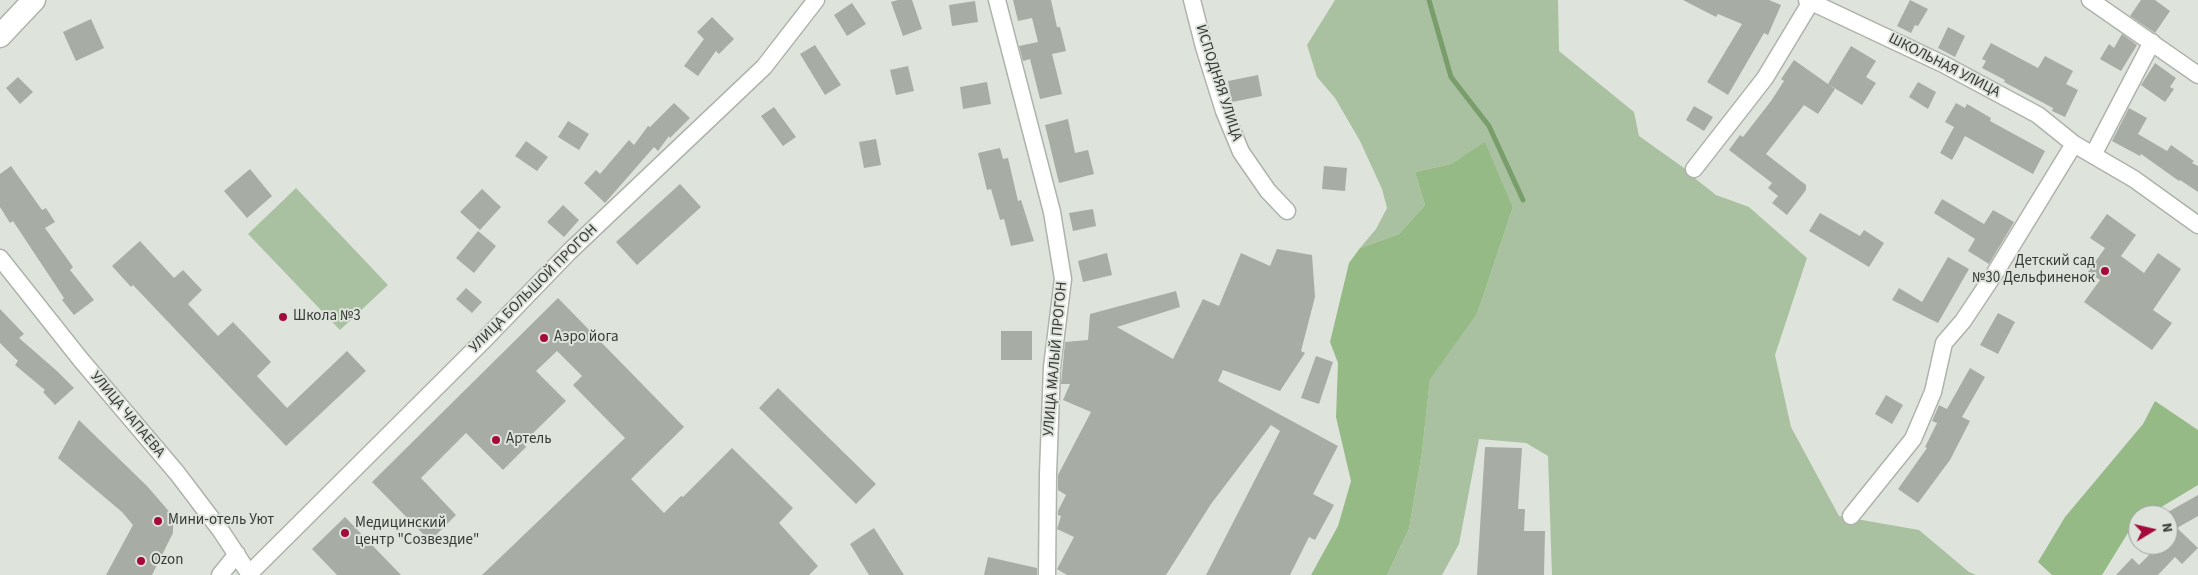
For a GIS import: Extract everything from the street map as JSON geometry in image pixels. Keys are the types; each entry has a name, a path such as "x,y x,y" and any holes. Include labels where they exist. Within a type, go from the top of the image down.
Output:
{"main road":[{"path":"0,36 34,0"}],"street":[{"name":"УЛИЦА БОЛЬШОЙ ПРОГОН","path":"249,575 485,339 570,251 764,67 816,0"},
{"name":"УЛИЦА МАЛЫЙ ПРОГОН","path":"997,0 1052,212 1063,279 1052,367 1047,501 1047,575"},
{"name":"ИСПОДНЯЯ УЛИЦА","path":"1192,0 1224,112 1241,152 1268,191 1287,211"},
{"path":"2090,0 2198,75"},
{"path":"1694,169 1766,78 1810,1"},
{"name":"ШКОЛЬНАЯ УЛИЦА","path":"1810,1 1960,73 2038,115 2074,144 2134,180 2198,225"},
{"path":"2093,155 2152,42"},
{"path":"1851,516 1912,439 1933,392 1944,342 1963,321 1995,273 2074,144"},
{"name":"УЛИЦА ЧАПАЕВА","path":"0,258 81,360 177,473 237,554 249,575"},
{"path":"220,575 237,554"}],"green space":[{"path":"1335,0 1558,0 1559,51 1634,112 1639,136 1684,168 1716,195 1749,207 1807,258 1775,355 1791,427 1839,516 1919,530 1969,572 1976,575 1552,575 1548,456 1526,443 1479,439 1459,544 1442,575 1387,575 1409,529 1422,452 1430,378 1477,314 1513,207 1485,143 1451,164 1415,172 1425,205 1399,234 1360,248 1376,229 1387,208 1382,189 1360,141 1335,98 1317,77 1307,45"},
{"path":"1485,142 1513,207 1477,314 1430,379 1422,452 1409,529 1387,575 1311,575 1338,526 1351,481 1336,417 1338,363 1330,342 1349,263 1360,248 1399,234 1425,205 1415,172 1451,164"},
{"path":"296,188 388,285 340,330 248,234"},
{"path":"2155,401 2198,430 2198,485 2165,505 2128,505 2128,533 2102,575 2052,575 2038,562 2065,517 2143,424"}],"building":[{"path":"912,0 922,29 903,36 891,2"},
{"path":"1013,0 1051,0 1057,27 1060,27 1066,51 1052,54 1062,94 1040,99 1030,59 1023,61 1019,46 1038,42 1032,18 1018,21"},
{"path":"1683,0 1769,0 1781,5 1768,35 1764,33 1728,95 1707,82 1742,24 1718,14 1716,17"},
{"path":"1910,0 1928,9 1918,26 1915,25 1911,33 1897,26"},
{"path":"2141,0 2155,0 2170,11 2155,33 2130,16"},
{"path":"975,1 978,22 952,26 949,5"},
{"path":"852,3 866,24 847,36 834,15"},
{"path":"712,17 734,39 719,54 716,51 698,76 684,66 704,39 697,32"},
{"path":"91,19 104,48 76,61 63,32"},
{"path":"1948,27 1965,36 1955,57 1938,48"},
{"path":"2122,34 2137,45 2121,71 2100,59 2109,44 2114,48"},
{"path":"1991,43 2038,68 2045,56 2073,71 2066,84 2078,90 2065,117 2052,111 2053,108 1982,68 1986,61 1982,59"},
{"path":"815,45 841,85 825,95 800,54"},
{"path":"1851,46 1876,61 1866,77 1876,83 1862,105 1828,84"},
{"path":"1794,60 1835,89 1818,114 1804,105 1766,154 1806,185 1806,190 1787,215 1772,203 1778,196 1768,188 1772,183 1729,150 1740,135 1743,137 1771,101 1784,81 1781,79"},
{"path":"2155,63 2176,78 2170,87 2174,89 2165,102 2141,85"},
{"path":"908,66 914,91 896,95 890,70"},
{"path":"1258,75 1262,96 1232,102 1228,81"},
{"path":"18,77 33,92 20,104 6,88"},
{"path":"987,82 991,104 963,109 960,87"},
{"path":"1918,82 1936,92 1928,109 1909,97"},
{"path":"674,103 690,118 670,138 669,136 658,151 654,147 605,203 584,183 596,170 600,174 629,140 634,145 648,126 650,127"},
{"path":"1956,103 1965,108 1967,104 1991,118 1990,121 2045,151 2033,174 1965,136 1952,160 1940,153 1954,127 1945,122"},
{"path":"1694,106 1713,117 1704,131 1686,120"},
{"path":"774,107 796,137 783,146 761,116"},
{"path":"2129,108 2147,118 2138,134 2167,151 2171,145 2194,161 2192,163 2198,166 2198,192 2141,154 2140,156 2112,141"},
{"path":"1068,119 1075,153 1088,150 1094,174 1059,183 1045,125"},
{"path":"568,121 589,134 579,150 558,137"},
{"path":"876,139 881,165 864,168 859,142"},
{"path":"526,141 548,157 537,171 515,156"},
{"path":"1000,148 1003,159 1008,158 1018,201 1021,200 1034,241 1011,246 1004,219 1000,220 991,189 987,190 978,153"},
{"path":"11,166 42,210 46,208 55,222 45,228 73,267 70,270 94,300 74,315 62,300 64,298 13,221 10,223 0,207 0,174"},
{"path":"1324,166 1347,168 1345,191 1322,189"},
{"path":"250,169 272,196 247,218 224,191"},
{"path":"680,184 701,207 637,265 616,242"},
{"path":"482,189 501,207 480,230 460,212"},
{"path":"1942,199 1984,224 1993,210 2014,222 1989,264 1968,251 1975,239 1934,213"},
{"path":"563,205 579,220 564,237 547,222"},
{"path":"1093,209 1096,226 1073,231 1069,213"},
{"path":"1820,213 1860,236 1864,230 1884,243 1869,267 1809,231"},
{"path":"2107,214 2136,235 2121,256 2144,273 2158,253 2181,269 2153,310 2172,323 2152,350 2084,302 2100,280 2088,272 2105,248 2090,238"},
{"path":"478,231 496,246 474,273 456,258"},
{"path":"140,241 174,278 183,270 202,290 188,304 218,336 233,322 271,362 257,376 287,408 347,351 366,371 286,446 133,285 131,287 112,266"},
{"path":"1277,249 1312,255 1315,297 1301,351 1305,353 1280,391 1223,370 1218,381 1338,446 1313,494 1334,505 1315,540 1309,537 1290,575 1206,575 1280,431 1271,425 1211,504 1166,575 1067,575 1057,569 1074,537 1057,529 1061,516 1058,515 1058,511 1066,495 1058,490 1058,475 1091,412 1063,400 1070,384 1061,384 1065,342 1088,340 1090,314 1176,291 1180,307 1117,327 1173,359 1203,299 1219,306 1241,253 1270,266"},
{"path":"1107,253 1112,275 1083,282 1078,261"},
{"path":"1948,257 1969,269 1938,323 1892,300 1899,288 1922,302"},
{"path":"466,288 482,302 472,313 456,299"},
{"path":"558,298 684,427 631,479 664,513 681,496 683,497 732,448 793,508 779,523 818,566 809,575 482,575 625,438 573,385 582,376 557,351 536,371 566,401 523,443 526,447 503,470 466,433 421,478 456,515 430,541 372,482"},
{"path":"0,309 24,334 19,338 74,388 55,405 43,392 45,390 15,365 18,361 0,343"},
{"path":"1998,313 2015,322 1998,354 1980,345"},
{"path":"1001,331 1032,331 1032,360 1001,360"},
{"path":"1316,356 1333,362 1319,404 1301,398"},
{"path":"1970,368 1985,377 1962,417 1970,421 1950,460 1918,503 1898,489 1927,448 1925,447 1937,423 1932,421 1939,405 1947,409"},
{"path":"778,388 876,484 856,504 759,408"},
{"path":"1886,395 1903,405 1892,424 1875,414"},
{"path":"79,420 147,486 173,516 173,533 152,575 106,575 133,525 122,512 58,458"},
{"path":"1485,447 1522,448 1518,509 1525,509 1524,531 1545,531 1544,575 1477,575"},
{"path":"2198,495 2198,516 2178,527 2178,506"},
{"name":"Медицинский центр \"Созвездие\"","path":"345,517 401,575 337,575 312,549"},
{"path":"874,528 904,575 869,575 850,544"},
{"path":"2178,529 2198,548 2182,564 2175,557 2158,575 2116,575 2132,558 2139,565 2149,555 2178,555"},
{"path":"988,557 1037,568 1037,575 984,575"}],"waterway":[{"path":"1429,0 1451,77 1489,126 1523,200"}],"place":[{"name":"Детский сад №30 Дельфиненок","path":"2105,271"},
{"name":"Школа №3","path":"283,317"},
{"name":"Аэро йога","path":"544,338"},
{"name":"Артель","path":"496,440"},
{"name":"Мини-отель Уют","path":"158,521"},
{"name":"Медицинский центр \"Созвездие\"","path":"345,533"},
{"name":"Ozon","path":"141,561"}]}
